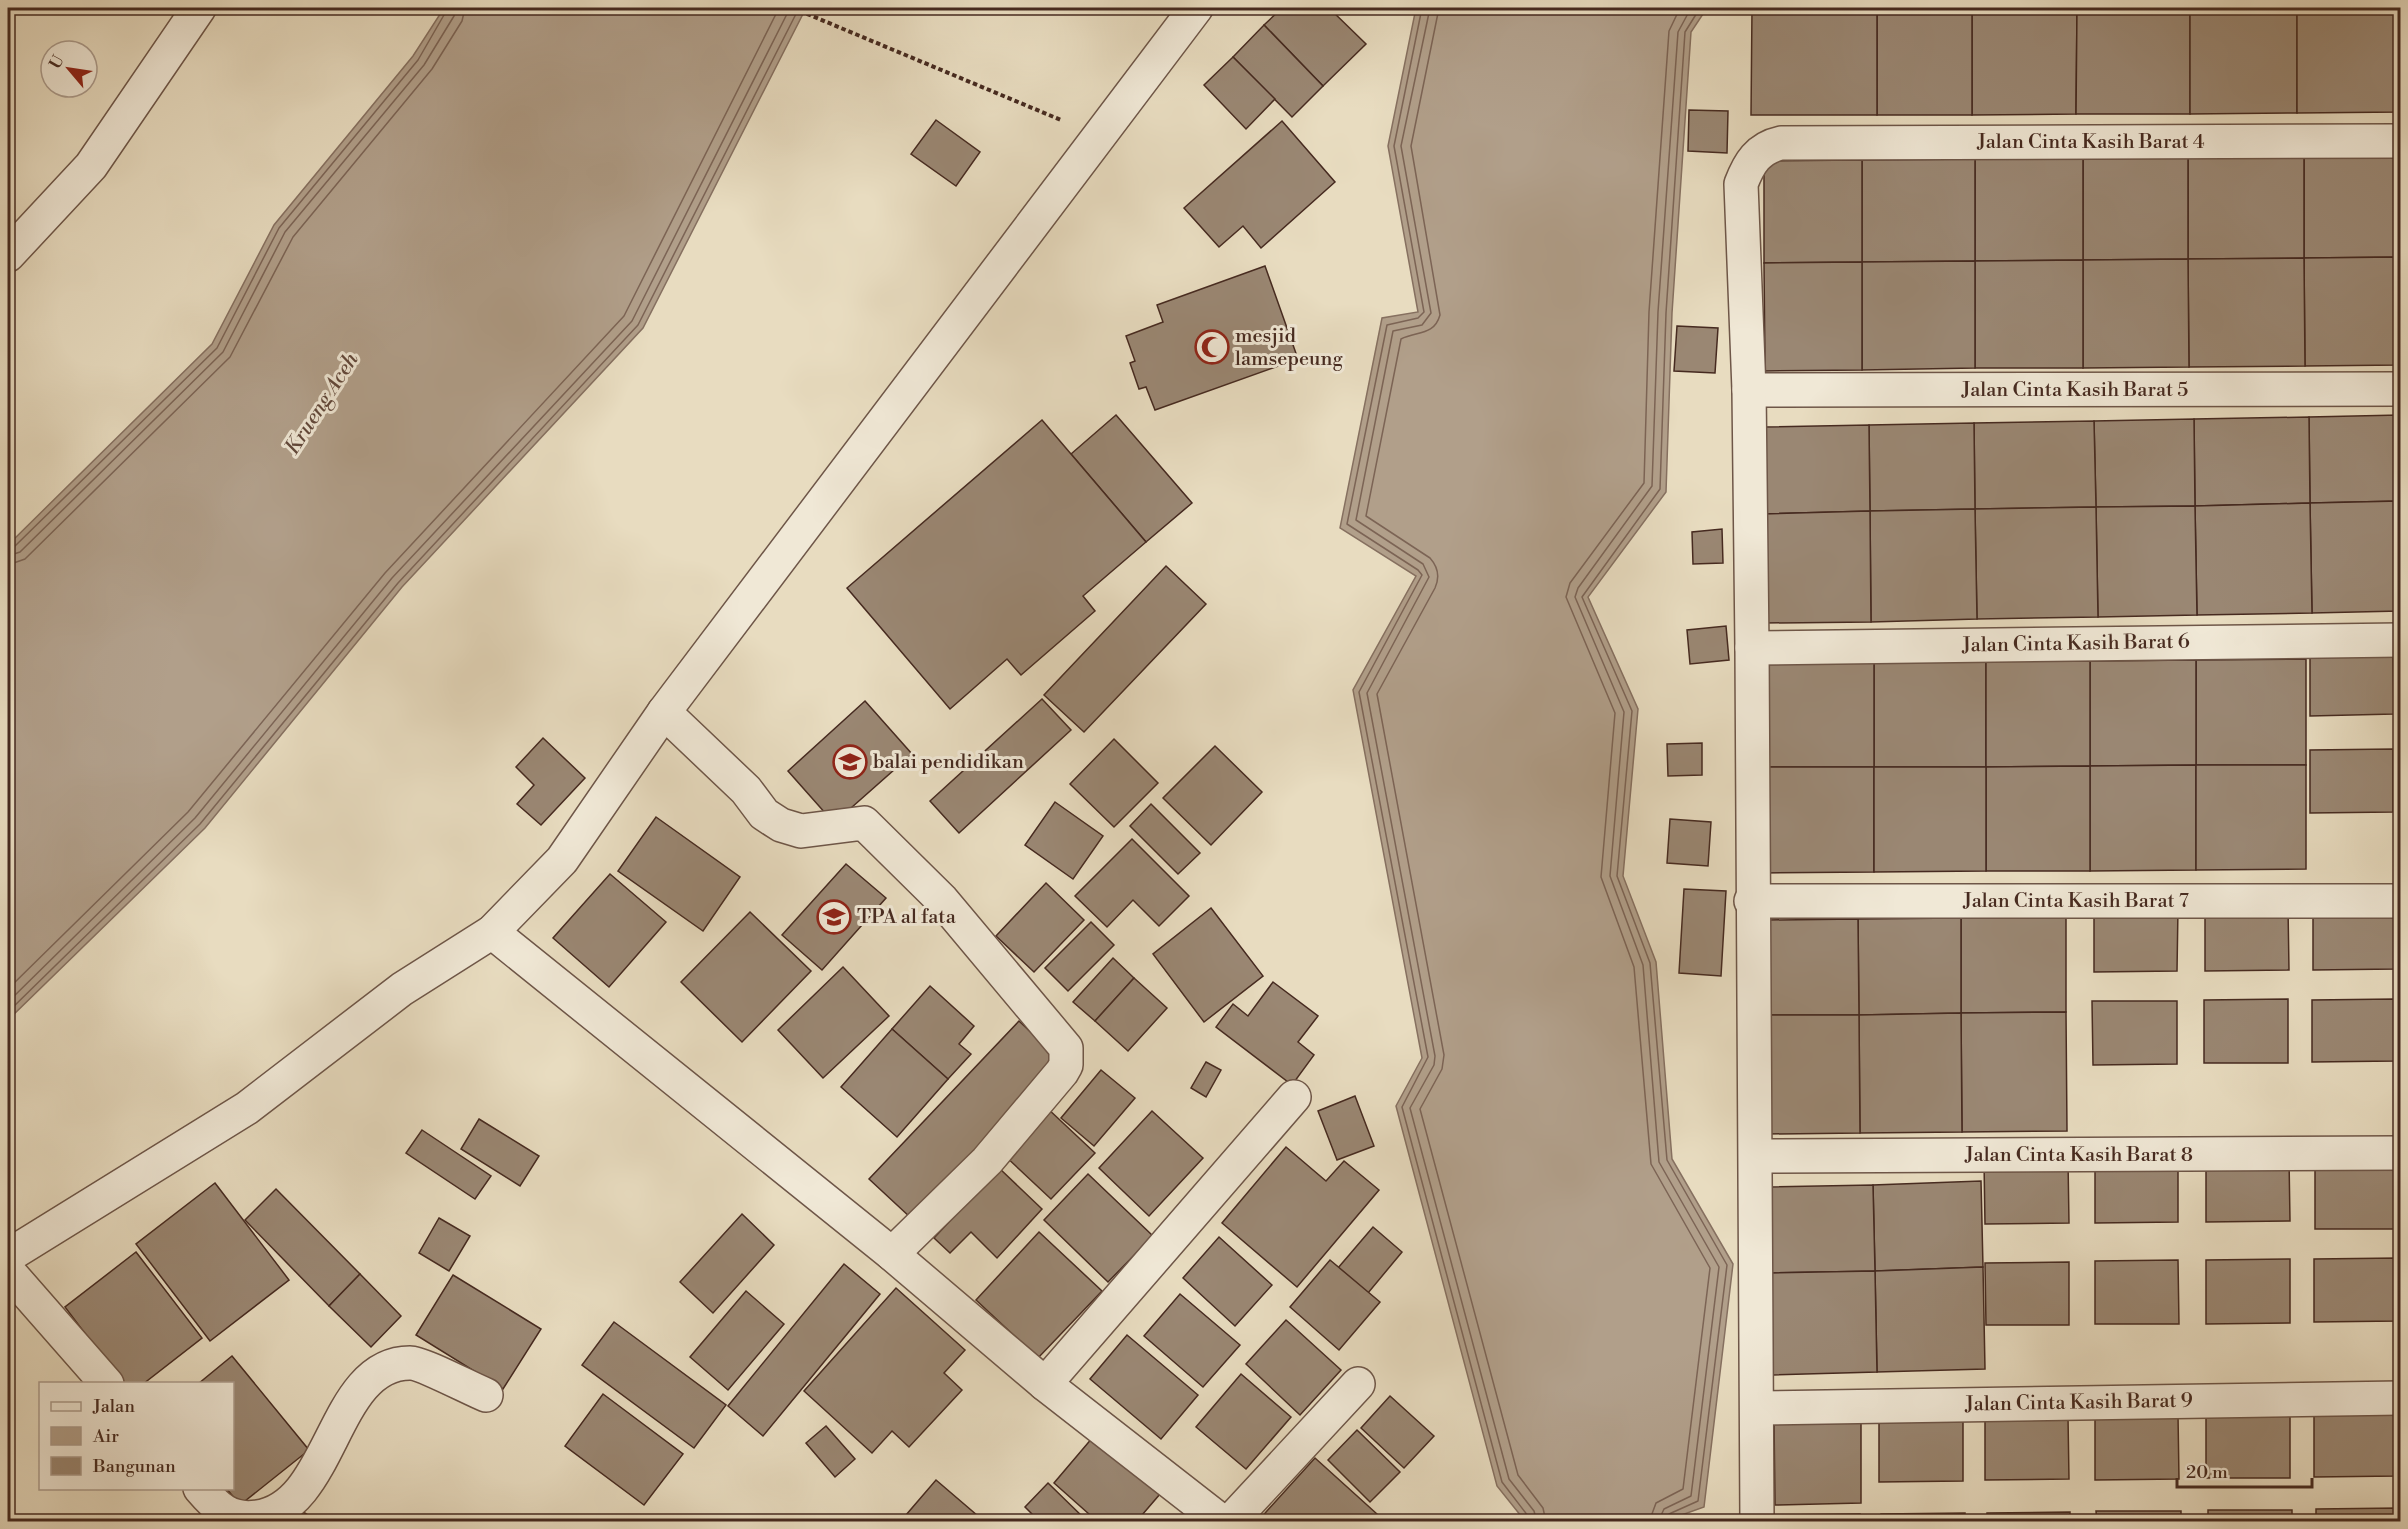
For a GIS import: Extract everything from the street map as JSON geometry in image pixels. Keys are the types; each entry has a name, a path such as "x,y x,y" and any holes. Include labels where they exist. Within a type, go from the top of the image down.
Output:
{"street":[{"path":"8,255 91,166 199,8"},
{"path":"8,1256 247,1108 402,989 492,932 562,860 664,712 1196,8"},
{"name":"Jalan Cinta Kasih Barat 4","path":"1749,390 1742,184 1748,168 1759,153 1781,143 2400,141"},
{"name":"Jalan Cinta Kasih Barat 5","path":"1749,390 2400,389"},
{"path":"1749,390 1752,648 1751,901 1757,1156 1757,1521"},
{"name":"Jalan Cinta Kasih Barat 6","path":"1752,648 2400,640"},
{"path":"664,712 746,790 764,814 781,825 801,831 864,823 942,900 1066,1048 1066,1065 1062,1072 987,1161 892,1254"},
{"name":"Jalan Cinta Kasih Barat 7","path":"1751,901 2400,901"},
{"path":"492,932 892,1254 1045,1384 1222,1521"},
{"path":"1045,1384 1294,1097"},
{"name":"Jalan Cinta Kasih Barat 8","path":"1757,1156 2400,1153"},
{"path":"8,1271 106,1382"},
{"path":"202,1490 215,1505 240,1520 274,1515 296,1500 358,1393 380,1369 411,1362 486,1395"},
{"path":"1230,1521 1358,1384"},
{"name":"Jalan Cinta Kasih Barat 9","path":"1757,1408 2400,1398"}],"path":[{"path":"793,8 1023,103"}],"water":[{"name":"Krueng Aceh","path":"444,8 806,8 643,328 402,587 205,828 8,1020 8,545 212,344 274,225 413,56"},
{"path":"1416,8 1707,8 1691,32 1672,313 1666,492 1588,597 1638,709 1623,876 1656,962 1672,1159 1733,1264 1704,1507 1665,1521 1525,1521 1497,1486 1396,1106 1422,1058 1353,690 1416,576 1340,528 1382,318 1418,312 1388,146"}],"building":[{"path":"1282,8 1329,8 1366,44 1323,86 1264,25"},
{"path":"1877,8 1972,8 1877,9"},
{"path":"1972,8 2077,8 2076,114 1972,115"},
{"path":"1972,8 1972,115 1877,115 1877,9"},
{"path":"2077,8 2190,8 2190,114 2076,114"},
{"path":"2190,8 2297,8 2297,113 2190,114"},
{"path":"2297,8 2400,8 2400,112 2297,113"},
{"path":"1752,9 1877,9 1877,115 1751,115"},
{"path":"1264,25 1323,86 1292,117 1233,57"},
{"path":"1233,57 1275,99 1246,129 1204,85"},
{"path":"1689,110 1728,111 1727,153 1688,151"},
{"path":"936,120 980,152 956,186 911,154"},
{"path":"1282,121 1335,182 1261,248 1243,226 1219,247 1184,208"},
{"path":"2400,155 2400,257 2304,258 2304,156"},
{"path":"2304,156 2304,258 2188,259 2188,157"},
{"path":"2188,157 2188,259 2083,260 2083,158"},
{"path":"2083,158 2083,260 1975,261 1975,159"},
{"path":"1975,159 1975,261 1862,262 1862,160"},
{"path":"1862,160 1862,262 1764,263 1764,161"},
{"path":"2400,257 2400,365 2305,366 2304,258"},
{"path":"2304,258 2305,366 2189,367 2188,259"},
{"path":"2188,259 2189,367 2083,368 2083,260"},
{"path":"2083,260 2083,368 1975,368 1975,261"},
{"path":"1975,261 1975,368 1862,370 1862,262"},
{"path":"1862,262 1862,370 1765,371 1764,263"},
{"name":"mesjid lamsepeung","path":"1265,266 1298,359 1155,410 1146,387 1139,389 1130,363 1135,361 1126,336 1163,322 1157,305"},
{"path":"1677,326 1718,328 1715,373 1674,371"},
{"path":"1116,415 1192,503 1146,542 1071,454"},
{"path":"2400,415 2400,501 2310,503 2309,417"},
{"path":"2309,417 2310,503 2195,506 2194,419"},
{"path":"2194,419 2195,506 2096,507 2094,421"},
{"path":"1042,420 1146,542 1083,596 1095,611 1021,675 1007,659 950,709 847,588"},
{"path":"2094,421 2096,507 1975,509 1974,423"},
{"path":"1974,423 1975,509 1870,511 1869,425"},
{"path":"1869,425 1870,511 1763,514 1762,427"},
{"path":"2400,501 2400,611 2312,613 2310,503"},
{"path":"2310,503 2312,613 2197,615 2195,506"},
{"path":"2195,506 2197,615 2098,617 2096,507"},
{"path":"2096,507 2098,617 1977,619 1975,509"},
{"path":"1975,509 1977,619 1871,622 1870,511"},
{"path":"1870,511 1871,622 1765,623 1763,514"},
{"path":"1722,529 1723,563 1693,564 1692,532"},
{"path":"1166,566 1206,604 1084,732 1044,695"},
{"path":"1726,626 1729,660 1690,664 1687,630"},
{"path":"2393,651 2394,714 2310,716 2310,652"},
{"path":"2306,659 2306,765 2196,765 2196,660"},
{"path":"2196,660 2196,765 2090,766 2090,661"},
{"path":"1986,661 1986,767 1874,767 1874,662"},
{"path":"1986,661 2090,661 2090,766 1986,767"},
{"path":"1874,662 1874,767 1763,767 1763,663"},
{"path":"1042,699 1071,730 959,833 930,801"},
{"name":"balai pendidikan","path":"865,701 912,754 834,823 788,771"},
{"path":"543,738 585,778 541,825 517,804 534,785 516,767"},
{"path":"1114,739 1158,783 1114,827 1070,784"},
{"path":"1702,743 1702,775 1668,776 1667,744"},
{"path":"1215,746 1262,792 1211,845 1163,798"},
{"path":"2393,749 2393,812 2310,813 2310,750"},
{"path":"2196,765 2196,870 2090,871 2090,766"},
{"path":"2196,765 2306,765 2306,869 2196,870"},
{"path":"2090,766 2090,871 1986,871 1986,767"},
{"path":"1763,767 1874,767 1874,872 1763,873"},
{"path":"1874,767 1986,767 1986,871 1874,872"},
{"path":"1055,802 1103,836 1073,879 1025,845"},
{"path":"1151,804 1200,853 1178,874 1130,826"},
{"path":"656,817 740,877 703,931 618,871"},
{"path":"1670,819 1711,822 1708,866 1667,863"},
{"path":"1132,839 1189,896 1159,926 1133,900 1107,927 1075,896"},
{"name":"TPA al fata","path":"846,864 886,898 822,970 782,935"},
{"path":"610,874 666,922 609,987 553,938"},
{"path":"1046,883 1084,920 1034,972 996,936"},
{"path":"1684,889 1726,891 1721,976 1679,973"},
{"path":"2396,906 2396,969 2313,970 2313,907"},
{"path":"2288,907 2289,970 2205,971 2205,908"},
{"path":"1211,908 1263,976 1204,1022 1153,954"},
{"path":"2178,908 2177,971 2094,972 2094,909"},
{"path":"750,912 811,971 742,1042 681,982"},
{"path":"2066,917 2066,1012 1961,1013 1961,918"},
{"path":"1961,918 1961,1013 1859,1015 1858,919"},
{"path":"1858,919 1859,1015 1768,1015 1767,920"},
{"path":"1091,922 1114,945 1068,991 1045,968"},
{"path":"1113,958 1134,978 1095,1021 1073,1002"},
{"path":"843,967 889,1016 823,1078 778,1030"},
{"path":"1134,978 1167,1008 1128,1051 1095,1021"},
{"path":"1273,982 1318,1016 1298,1042 1314,1055 1292,1085 1216,1027 1233,1004 1248,1016"},
{"path":"930,986 974,1026 959,1044 971,1054 948,1079 892,1029"},
{"path":"2288,999 2288,1063 2204,1063 2204,1000"},
{"path":"2395,999 2395,1061 2312,1062 2312,1000"},
{"path":"2092,1001 2177,1001 2177,1064 2093,1065"},
{"path":"2066,1012 2067,1131 1962,1132 1961,1013"},
{"path":"1961,1013 1962,1132 1860,1133 1859,1015"},
{"path":"1768,1015 1859,1015 1860,1133 1768,1134"},
{"path":"1019,1021 1061,1061 911,1218 869,1179"},
{"path":"892,1029 948,1079 897,1137 841,1087"},
{"path":"1206,1062 1221,1070 1206,1097 1191,1088"},
{"path":"1101,1070 1135,1098 1094,1146 1061,1118"},
{"path":"1355,1096 1374,1146 1337,1160 1318,1111"},
{"path":"1046,1107 1095,1153 1051,1199 1003,1154"},
{"path":"1152,1111 1203,1158 1149,1216 1099,1168"},
{"path":"479,1119 539,1156 520,1186 461,1149"},
{"path":"422,1130 491,1176 475,1199 406,1153"},
{"path":"1286,1147 1326,1181 1344,1161 1379,1190 1297,1287 1222,1223"},
{"path":"2206,1158 2289,1158 2290,1221 2206,1222"},
{"path":"2178,1159 2178,1222 2095,1223 2095,1160"},
{"path":"2068,1160 2069,1223 1985,1224 1984,1161"},
{"path":"2399,1165 2399,1229 2315,1229 2315,1166"},
{"path":"999,1168 1042,1209 997,1258 971,1232 950,1253 934,1238"},
{"path":"1088,1174 1153,1236 1108,1282 1044,1220"},
{"path":"1981,1181 1983,1267 1875,1271 1873,1185"},
{"path":"215,1183 289,1280 210,1341 136,1244"},
{"path":"1873,1185 1875,1271 1771,1273 1769,1187"},
{"path":"276,1189 360,1274 329,1306 245,1220"},
{"path":"742,1214 774,1245 713,1313 680,1282"},
{"path":"439,1218 470,1236 449,1271 419,1253"},
{"path":"1373,1227 1402,1252 1368,1293 1338,1268"},
{"path":"1039,1232 1102,1291 1038,1358 976,1300"},
{"path":"1219,1237 1272,1285 1235,1326 1183,1278"},
{"path":"136,1252 202,1338 146,1382 121,1382 65,1307"},
{"path":"2398,1258 2398,1321 2314,1322 2314,1259"},
{"path":"2290,1259 2290,1323 2206,1324 2206,1260"},
{"path":"1330,1260 1380,1302 1339,1350 1290,1307"},
{"path":"2178,1260 2179,1324 2095,1324 2095,1261"},
{"path":"2069,1262 2069,1325 1986,1325 1985,1263"},
{"path":"844,1264 880,1294 763,1436 728,1406"},
{"path":"1983,1267 1985,1369 1877,1372 1875,1271"},
{"path":"1875,1271 1877,1372 1773,1375 1771,1273"},
{"path":"360,1274 401,1316 371,1347 329,1306"},
{"path":"453,1275 541,1329 503,1389 416,1335"},
{"path":"896,1288 965,1350 944,1373 962,1390 909,1447 892,1431 872,1453 804,1391"},
{"path":"746,1291 784,1324 728,1390 690,1357"},
{"path":"1180,1294 1240,1345 1203,1387 1144,1336"},
{"path":"1286,1320 1341,1370 1300,1415 1246,1364"},
{"path":"614,1322 726,1405 694,1448 582,1365"},
{"path":"1127,1335 1198,1395 1161,1439 1090,1379"},
{"path":"232,1356 309,1450 240,1505 228,1490 234,1490 234,1382 200,1382"},
{"path":"1241,1374 1291,1417 1246,1469 1196,1427"},
{"path":"603,1394 683,1454 644,1505 565,1446"},
{"path":"1390,1396 1434,1436 1404,1468 1361,1428"},
{"path":"2397,1413 2397,1476 2314,1477 2314,1414"},
{"path":"2290,1414 2290,1478 2206,1478 2206,1415"},
{"path":"2178,1415 2179,1479 2095,1480 2095,1416"},
{"path":"1963,1417 1963,1481 1879,1482 1879,1418"},
{"path":"2068,1417 2069,1479 1985,1480 1985,1418"},
{"path":"1861,1418 1861,1503 1775,1505 1774,1420"},
{"path":"826,1426 855,1459 835,1477 806,1443"},
{"path":"1357,1430 1400,1472 1370,1502 1328,1460"},
{"path":"1093,1437 1160,1494 1136,1522 1098,1522 1054,1483"},
{"path":"1315,1458 1377,1514 1370,1522 1257,1522"},
{"path":"936,1480 985,1522 914,1522 906,1515"},
{"path":"1048,1483 1088,1522 1040,1522 1025,1507"},
{"path":"2399,1508 2399,1522 2316,1522 2316,1509"},
{"path":"300,1510 319,1522 292,1522"},
{"path":"2208,1510 2292,1510 2292,1522 2208,1522"},
{"path":"2096,1511 2181,1511 2181,1522 2097,1522"},
{"path":"2070,1512 2070,1522 1987,1522 1987,1513"},
{"path":"1965,1513 1965,1522 1881,1522 1881,1514"},
{"path":"1860,1514 1860,1522 1776,1522 1776,1515"}],"place":[{"name":"mesjid lamsepeung","path":"1212,347"},
{"name":"balai pendidikan","path":"850,762"},
{"name":"TPA al fata","path":"834,917"}]}
